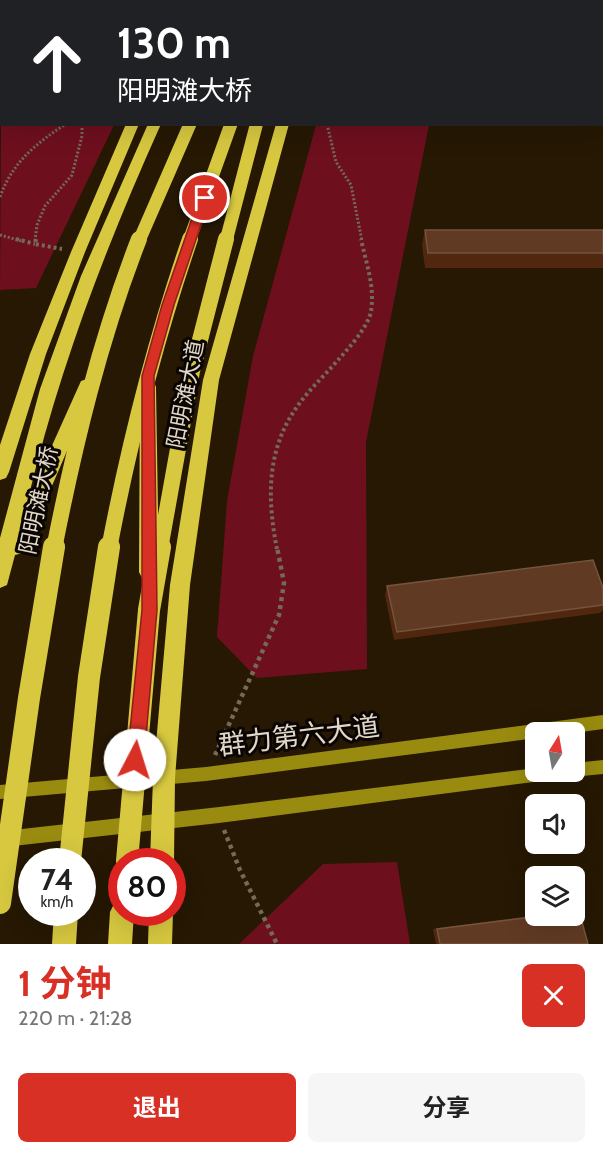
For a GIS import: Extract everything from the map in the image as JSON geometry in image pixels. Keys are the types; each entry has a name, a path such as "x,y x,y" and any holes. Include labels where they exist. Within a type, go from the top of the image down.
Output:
{"highway":[{"path":"0,472 38,354 78,252 132,126"},
{"path":"0,581 21,488 62,346 103,241 154,126"},
{"path":"128,848 149,610 192,371 255,126"},
{"name":"阳明滩大道","path":"162,848 164,778 180,585 211,380 282,126"},
{"name":"阳明滩大桥","path":"0,903 32,674 64,499 97,362 135,253 188,127"},
{"path":"71,848 77,787 104,586 118,508 148,376 168,305 231,128"},
{"path":"0,581 97,362"},
{"path":"148,376 149,610"},
{"path":"64,944 65,926"},
{"path":"120,944 121,926"},
{"path":"160,944 161,926"}],"main road":[{"name":"群力第六大道","path":"0,792 206,774 603,722"},
{"path":"585,768 603,766"},
{"path":"0,839 219,816 525,777"}],"path":[{"path":"0,197 5,180 26,152 63,126"},
{"path":"35,244 37,225 45,206 72,176 82,136 82,126"},
{"path":"206,774 279,615 284,583 270,514 271,470 284,430 298,405 352,345 371,313 372,277 362,243 351,185 336,162 327,126"},
{"path":"0,235 78,252"},
{"path":"219,816 240,870 277,944"}],"shaded area":[{"path":"1,126 114,126 36,288 0,290"},
{"path":"316,126 429,126 366,442 367,669 257,678 217,637 227,501 253,356"},
{"path":"397,862 410,944 239,944 323,864"}],"building":[{"path":"425,230 603,230 603,253 428,253"},
{"path":"593,560 603,588 603,605 397,632 387,586"},
{"path":"525,918 525,926 583,926 588,944 440,944 437,929"}],"route":[{"path":"135,760 149,610 148,376 168,305 205,198"}]}
